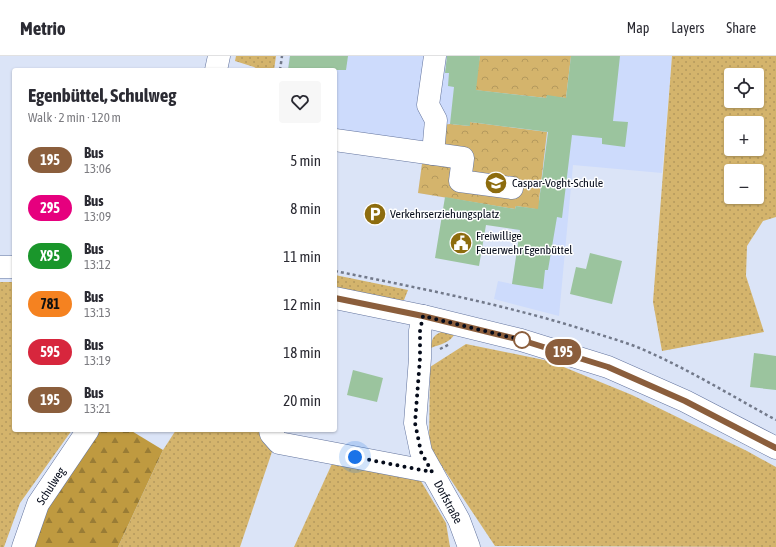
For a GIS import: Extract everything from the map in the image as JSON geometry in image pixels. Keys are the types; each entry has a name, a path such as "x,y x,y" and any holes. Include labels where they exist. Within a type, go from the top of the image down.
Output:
{"main road":[{"path":"216,68 219,56"},
{"path":"433,154 436,120 428,105 435,56"},
{"path":"337,140 463,158 460,181 512,188"},
{"path":"0,267 12,267"},
{"path":"337,298 423,316 521,340 608,367 685,401 776,448"},
{"name":"Dorfstraße","path":"423,316 420,331 420,358 415,423 421,452 459,520 469,547"},
{"name":"Schulweg","path":"23,547 38,504 87,432"},
{"path":"270,432 279,443 432,472"}],"path":[{"path":"280,68 282,56"}],"shaded area":[{"name":"Caspar-Voght-Schule","path":"289,56 672,56 662,173 573,165 559,316 494,299 498,281 512,284 520,231 512,229 515,209 418,193 422,162 337,149 337,68 288,68"}],"green space":[{"path":"236,56 276,56 274,68 256,68 235,61"},
{"path":"480,56 571,56 566,98 547,96 546,98 474,90"},
{"path":"672,56 776,56 776,217 763,221 747,246 746,276 764,332 662,351 653,302"},
{"path":"470,122 547,132 539,200 542,210 516,206 515,209 418,193 427,127 450,124 470,126"},
{"path":"337,275 408,290 404,300 398,301 337,288"},
{"path":"0,282 12,282 12,432 71,432 20,503 4,547 0,547"},
{"path":"446,330 455,333 451,339 431,348 433,338"},
{"path":"466,344 549,361 632,395 747,451 776,467 776,547 495,546 429,447 430,367"},
{"path":"95,432 133,432 163,450 118,547 33,547 45,509"},
{"path":"175,432 279,432 240,547 118,547 163,450"},
{"path":"341,444 406,456 446,523 450,547 294,547"}],"building":[{"path":"290,56 348,56 346,70 337,70 337,68 288,68"},
{"path":"447,56 480,56 476,90 546,98 547,95 566,98 571,56 620,56 613,121 628,122 625,147 602,144 602,138 572,135 562,218 557,217 548,270 545,270 543,289 512,284 520,230 486,225 479,266 435,258 445,197 515,209 516,206 538,209 548,132 470,122 470,126 450,124 454,87 448,86 449,73 445,73"},
{"path":"590,253 622,261 612,304 570,294 576,267 586,269"},
{"path":"754,353 776,356 776,390 750,387"},
{"path":"353,370 383,378 377,402 347,395"}],"bus line":[{"name":"195","path":"337,298 423,316 521,340 608,367 685,401 776,448"}],"place":[{"name":"Caspar-Voght-Schule","path":"496,183"},
{"name":"Verkehrserziehungsplatz","path":"375,214"},
{"name":"Freiwillige Feuerwehr Egenbüttel","path":"461,243"}],"route":[{"path":"355,457 432,472 421,452 415,423 420,358 420,331 423,316 522,340"}]}
